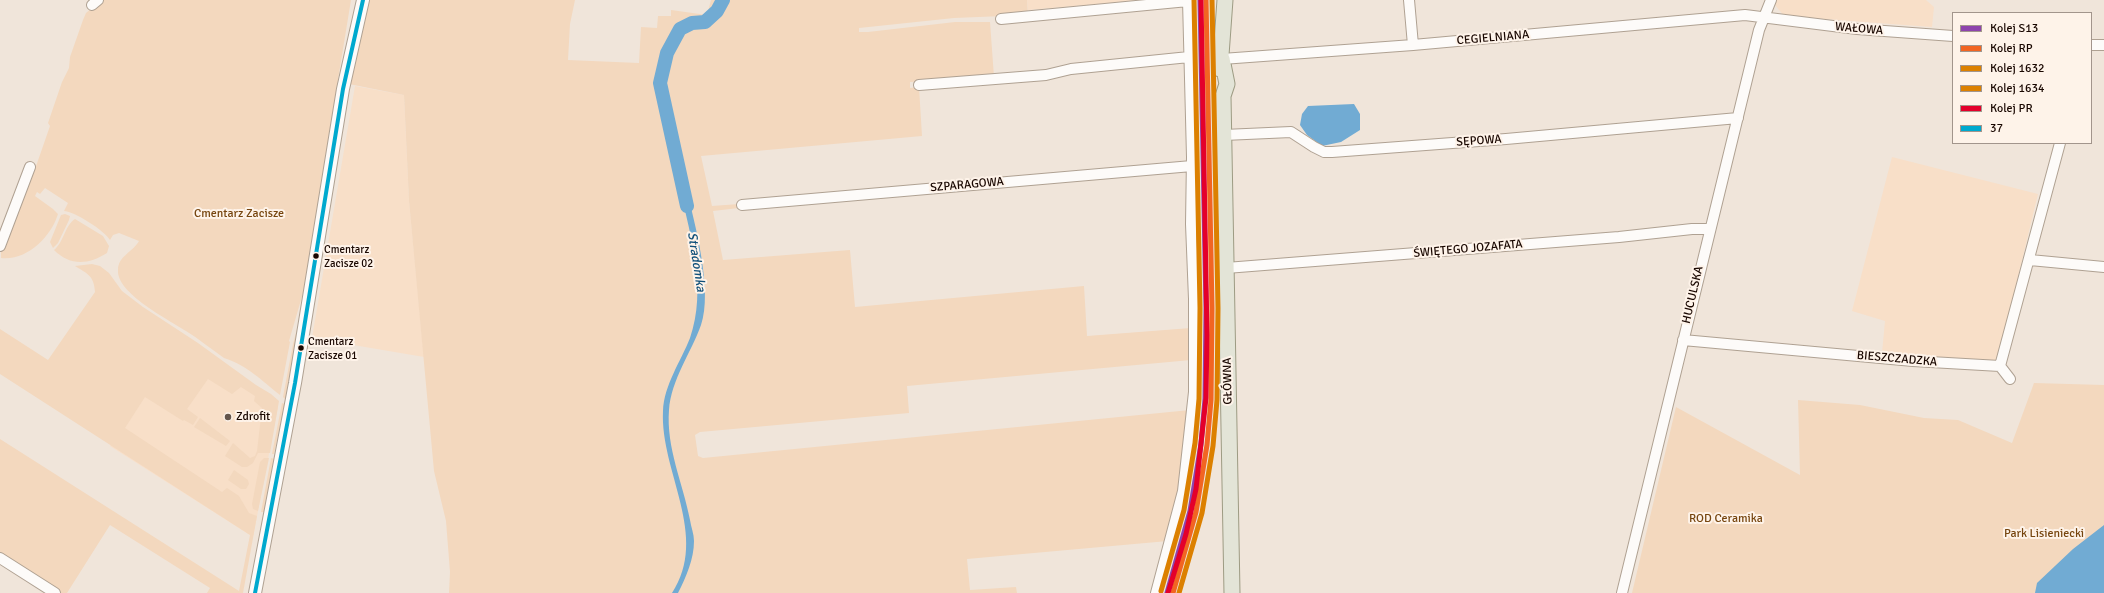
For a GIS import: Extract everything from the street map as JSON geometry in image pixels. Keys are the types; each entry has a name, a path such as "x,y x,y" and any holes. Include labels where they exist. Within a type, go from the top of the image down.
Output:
{"main road":[{"name":"GŁÓWNA","path":"1218,0 1222,33"},
{"name":"GŁÓWNA","path":"1225,0 1222,33 1222,59 1227,84 1223,96 1232,593"}],"street":[{"path":"255,593 295,383 343,89 363,0"},
{"path":"1408,0 1414,45"},
{"name":"HUCULSKA","path":"1622,593 1759,30 1771,0"},
{"path":"1001,19 1188,1 1192,166 1191,224 1194,299 1193,410 1183,491 1156,593"},
{"name":"CEGIELNIANA","path":"1222,59 1414,45 1718,16 1765,17"},
{"name":"WAŁOWA","path":"1765,17 1858,30 1952,36"},
{"path":"2092,44 2104,45"},
{"path":"919,85 1046,75 1071,69 1189,57"},
{"name":"SĘPOWA","path":"1224,135 1291,132 1324,152 1332,152 1738,118"},
{"path":"2010,379 2000,366 2030,260 2060,144"},
{"name":"SZPARAGOWA","path":"742,205 1192,166"},
{"path":"0,246 30,167"},
{"name":"ŚWIĘTEGO JOZAFATA","path":"1226,268 1692,229 1710,229"},
{"path":"2030,260 2104,267"},
{"name":"BIESZCZADZKA","path":"1683,340 1913,361 2000,366"},
{"path":"0,558 55,593"}],"shaded area":[{"path":"1027,0 1145,0 1028,10"},
{"path":"1776,0 1926,0 1934,7 1932,27 1784,16 1775,5"},
{"path":"355,86 404,95 409,201 424,357 312,338"},
{"path":"1892,157 2038,194 1997,364 1882,353 1885,321 1852,311"},
{"path":"182,335 278,407 253,537 110,446"}],"green space":[{"name":"Cmentarz Zacisze","path":"101,0 351,0 303,293 289,341 280,395 247,369 224,358 196,337 156,313 134,297 125,288 120,279 118,270 120,261 139,241 119,233 113,235 110,240 89,222 75,214 64,211 68,203 45,188 40,194 37,192 35,196 58,214 50,231 37,246 20,256 1,258 1,252 28,178 34,172 50,126 48,123 62,82 69,68 70,57 83,20 86,13"},
{"path":"367,0 575,0 570,24 568,60 639,63 641,27 657,28 658,16 671,16 671,10 707,15 711,0 1027,0 1028,15 954,18 859,28 859,32 868,32 955,22 990,22 994,77 910,82 910,88 919,87 922,136 701,156 712,206 739,204 739,208 713,211 723,260 850,250 855,307 1084,286 1087,336 1191,328 1191,360 907,386 909,413 700,432 695,435 698,456 703,458 1190,410 1181,491 1168,541 967,559 970,590 1016,587 1017,593 449,593 450,572 446,521 434,471 409,201 404,95 349,84"},
{"path":"65,214 70,216 69,220 58,243 53,248 50,242 61,215"},
{"path":"75,219 103,236 109,246 107,253 93,260 79,262 66,259 54,250 60,243 69,225"},
{"path":"92,264 100,266 109,273 122,291 143,307 198,343 279,401 270,453 258,453 253,463 247,467 242,467 225,456 233,443 250,458 255,456 257,451 262,408 254,401 255,396 241,387 232,394 208,379 187,409 198,417 193,425 184,420 183,421 145,397 125,428 222,492 227,488 239,496 249,513 257,516 243,593 207,593 210,588 110,525 67,593 61,593 0,555 0,439 239,591 250,535 0,374 0,329 48,360 95,292 90,276 75,266"},
{"path":"302,310 287,398 285,399 283,397 293,344"},
{"path":"2034,383 2104,385 2104,593 1632,593 1676,407 1800,475 1798,400 1860,405 1924,418 1958,420 2012,443"},
{"path":"282,403 285,404 274,454 272,454"},
{"path":"200,418 230,441 226,446 194,427"},
{"path":"264,458 269,458 258,511 253,509 252,504 260,462"},
{"path":"271,458 275,459 266,512 261,512"},
{"path":"234,470 248,480 249,484 246,489 241,489 228,480"}],"water":[{"path":"1354,104 1360,114 1360,130 1341,142 1322,146 1307,135 1300,125 1302,114 1308,106"},
{"path":"686,188 698,238 704,276 705,294 701,325 677,377 673,388 669,410 672,452 687,506 694,541 691,561 684,581 678,593 672,593 682,571 686,549 685,526 681,504 668,457 664,434 663,411 666,392 690,338 695,320 697,301 696,264 680,189"},
{"path":"2104,525 2104,593 2035,593 2037,583 2073,549"}],"waterway":[{"name":"Stradomka","path":"687,206 660,83 667,53 680,29 692,23 705,22 717,11 723,0"}],"rail line":[{"name":"1632","path":"1161,591 1184,510 1195,443 1199,399 1200,308 1194,0"},
{"name":"S13","path":"1167,593 1190,511 1201,444 1205,399 1206,308 1200,0"},
{"name":"PR","path":"1168,593 1186,534 1196,489 1206,398 1207,335 1201,0"},
{"name":"RP","path":"1173,593 1196,512 1207,445 1211,400 1212,308 1206,0"},
{"name":"1634","path":"1179,593 1202,513 1213,446 1217,400 1218,308 1212,0"}],"transit line":[{"name":"37","path":"255,593 295,383 343,89 363,0"}],"place":[{"name":"Cmentarz Zacisze 02","path":"316,256"},
{"name":"Cmentarz Zacisze 01","path":"301,348"},
{"name":"Zdrofit","path":"228,417"}],"park label":[{"name":"ROD Ceramika","path":"1726,519"},
{"name":"Park Lisieniecki","path":"2044,534"}]}
